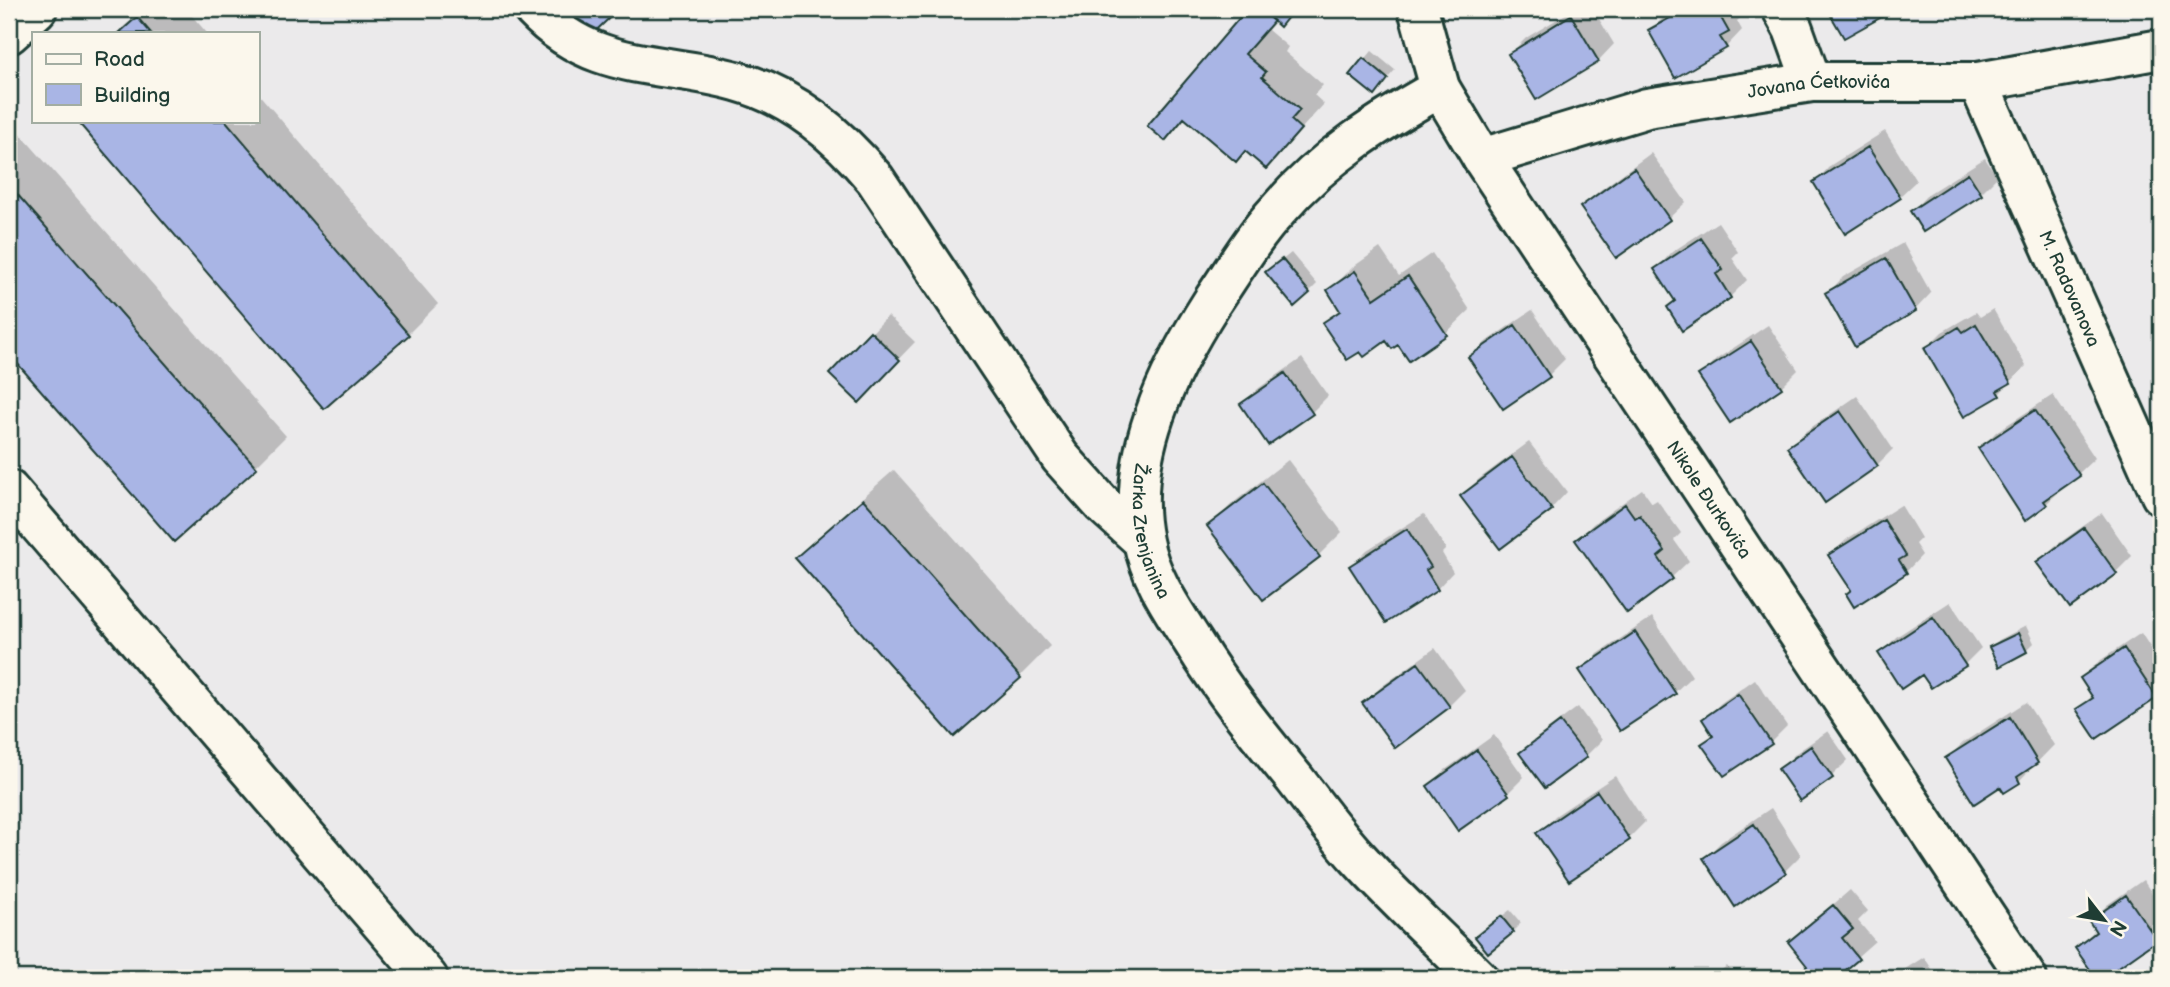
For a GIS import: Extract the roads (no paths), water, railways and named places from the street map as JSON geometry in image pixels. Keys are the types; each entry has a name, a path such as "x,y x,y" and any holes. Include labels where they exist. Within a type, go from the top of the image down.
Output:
{"street":[{"path":"9,34 37,9"},
{"path":"533,9 571,40 600,54 626,62 697,72 738,82 767,92 803,111 829,130 875,179 1060,457 1103,505 1142,540"},
{"name":"Nikole Đurkovića","path":"1418,9 1440,88 1482,158 2027,978"},
{"path":"1782,9 1793,29 1812,82"},
{"name":"Jovana Ćetkovića","path":"1482,158 1647,108 1812,82 1978,82 2161,49"},
{"name":"M. Radovanova","path":"1978,82 2161,495"},
{"name":"Žarka Zrenjanina","path":"1440,88 1361,134 1321,166 1276,211 1237,265 1201,320 1163,391 1141,473 1139,506 1142,540 1151,571 1172,610 1221,687 1358,858 1478,978"},
{"path":"9,490 428,978"}]}
